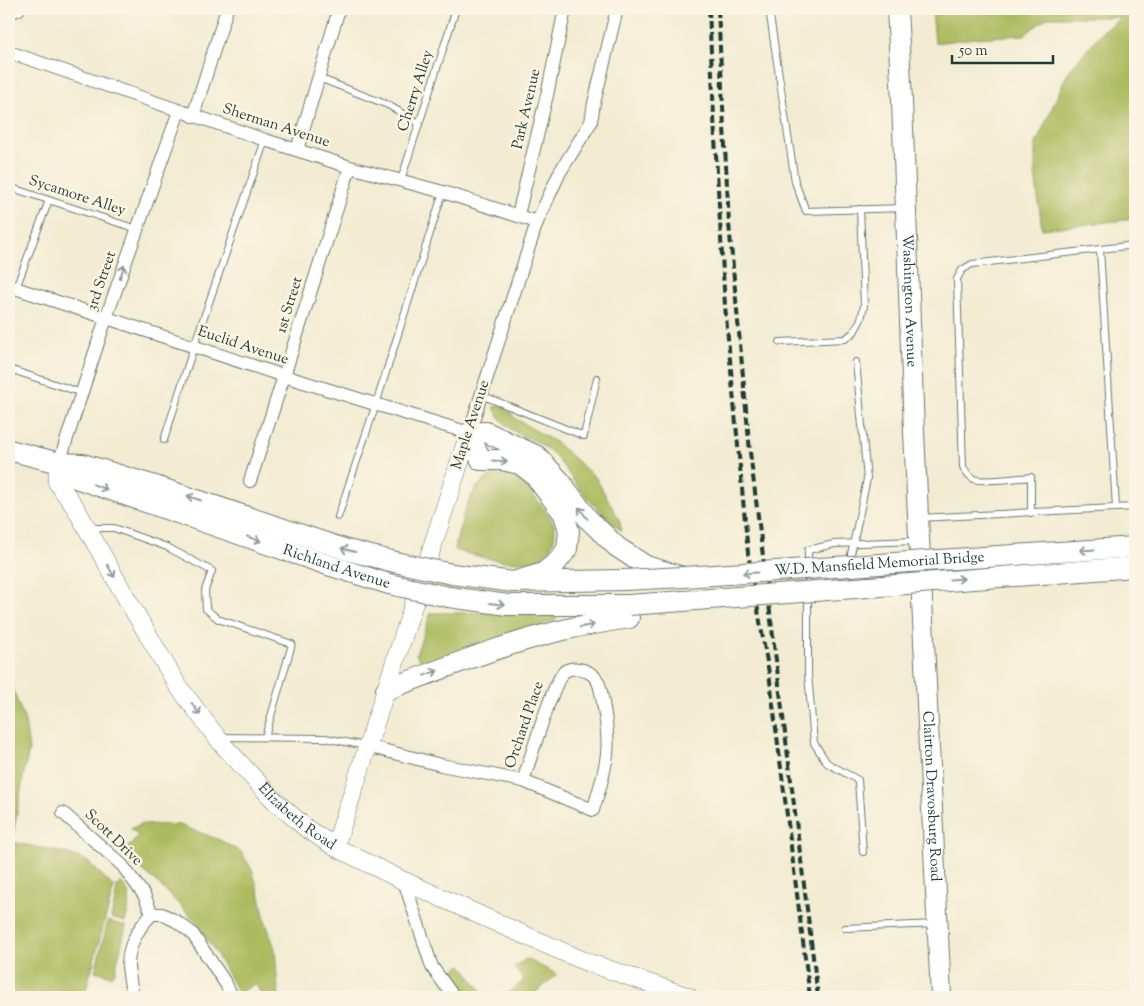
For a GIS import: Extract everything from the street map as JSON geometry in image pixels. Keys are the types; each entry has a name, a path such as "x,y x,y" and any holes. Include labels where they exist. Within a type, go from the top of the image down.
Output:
{"main road":[{"name":"Washington Avenue","path":"897,9 919,541 926,582"},
{"path":"513,582 542,573 558,561 567,549 569,531 564,514 534,476 520,464 502,460 481,460 469,433 486,432 537,456 560,481 588,519 617,547 646,566 684,577"},
{"name":"Maple Avenue","path":"335,847 469,433"},
{"name":"Richland Avenue","path":"9,450 58,463 83,464 347,550 395,562 452,574 513,582 624,580"},
{"name":"Richland Avenue","path":"58,463 76,478 389,584 449,597 508,605 629,611"},
{"name":"Elizabeth Road","path":"58,463 57,482 87,528 178,686 222,744 274,800 306,828 335,847 404,881 584,961 689,997"},
{"name":"W.D. Mansfield Memorial Bridge","path":"624,580 1135,547"},
{"name":"W.D. Mansfield Memorial Bridge","path":"629,611 807,604 926,582 1135,566"},
{"name":"Clairton Dravosburg Road","path":"926,582 941,997"},
{"path":"386,690 533,638 629,611"}],"street":[{"path":"193,116 227,9"},
{"path":"297,150 339,9"},
{"name":"Park Avenue","path":"518,215 547,95 565,9"},
{"name":"Maple Avenue","path":"469,433 537,222 560,172 591,122 617,9"},
{"name":"Sherman Avenue","path":"9,52 265,140 350,167 443,192 537,222"},
{"name":"3rd Street","path":"58,463 106,318 179,111"},
{"name":"1st Street","path":"250,481 350,167"},
{"name":"Euclid Avenue","path":"12,287 284,376 469,433"},
{"name":"Orchard Place","path":"578,668 586,670 598,682 607,731 607,753 594,810 523,782 558,680 565,671 578,668"},
{"path":"367,746 441,765 523,782"},
{"name":"Scott Drive","path":"63,814 122,865 144,895 152,914"},
{"path":"404,881 432,967 454,997"},
{"path":"133,997 128,966 131,945 142,924 152,914 162,914 176,921 192,933 226,984 232,997"}],"lane":[{"name":"Cherry Alley","path":"400,180 456,9"},
{"path":"769,9 795,182 806,211 906,208"},
{"path":"319,78 388,106 419,124"},
{"path":"164,440 194,346 265,140"},
{"name":"Sycamore Alley","path":"9,187 137,229"},
{"path":"338,517 443,192"},
{"path":"12,287 49,200"},
{"path":"780,342 845,339 854,332 861,319 864,306 860,209"},
{"path":"1031,513 1031,477 974,479 967,474 964,467 957,279 962,270 972,264 1135,245"},
{"path":"1100,249 1116,508"},
{"path":"856,362 867,479 850,559 854,575 863,579 873,578"},
{"path":"9,369 82,393"},
{"path":"481,395 584,436 597,378"},
{"path":"918,518 1135,507"},
{"path":"87,528 114,528 167,547 212,571 204,590 206,609 218,619 292,644 265,737"},
{"path":"863,852 858,780 827,763 814,743 808,674 808,550 834,544 919,541"},
{"path":"882,576 926,582"},
{"path":"216,736 325,738 367,746"},
{"path":"845,928 938,924"}],"green space":[{"path":"932,9 1135,9 1135,219 1042,229 1035,173 1035,146 1068,72 1103,31 1121,17 1048,17 1024,35 935,43"},
{"path":"504,405 516,419 555,442 596,478 620,521 621,531 588,499 548,450 513,431 499,417 494,407"},
{"path":"493,475 510,476 519,480 549,515 554,525 555,535 549,550 541,557 518,562 484,558 454,550 462,518 470,498 484,481"},
{"path":"549,612 550,616 555,615 556,620 431,666 419,659 416,654 431,613"},
{"path":"9,680 25,721 29,750 12,842 70,854 87,861 114,887 84,997 9,997"},
{"path":"140,824 179,825 220,840 242,853 252,870 275,949 280,997 263,997 255,983 238,994 201,929 161,886 139,867 135,867 121,853 138,836 131,829"},
{"path":"121,882 129,897 125,922 111,918 117,886"},
{"path":"108,921 126,926 115,972 112,976 95,971"},
{"path":"526,959 557,974 531,997 502,997 524,981 514,967"},
{"path":"462,965 486,997 463,997 448,974"}],"railway":[{"path":"709,9 725,306 748,553 769,673 810,997"},
{"path":"718,9 729,224 750,452 818,997"}]}
